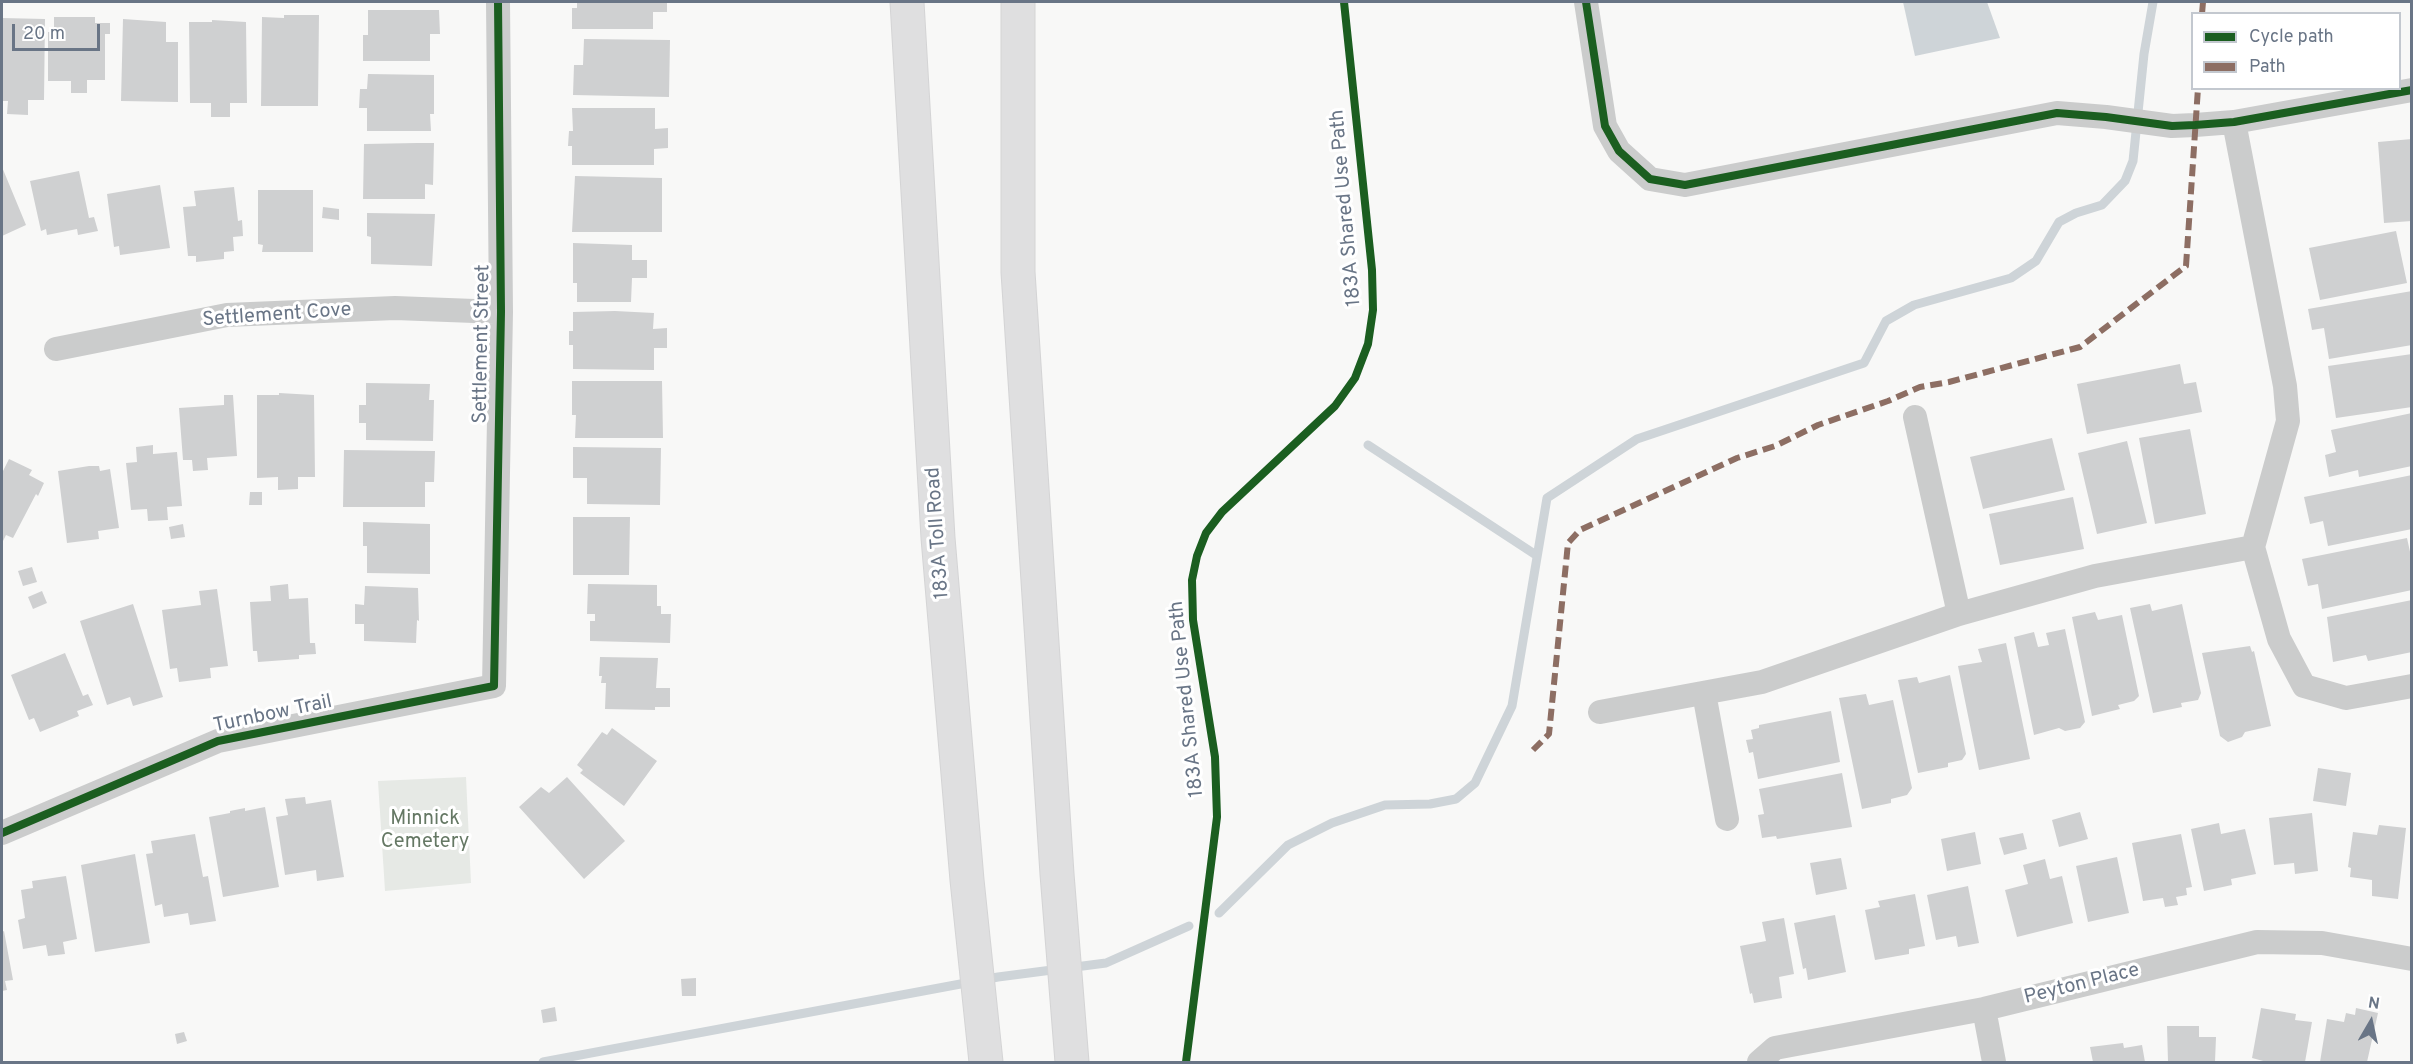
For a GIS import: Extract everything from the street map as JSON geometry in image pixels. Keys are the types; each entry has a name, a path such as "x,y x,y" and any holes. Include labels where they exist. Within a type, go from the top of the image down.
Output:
{"highway":[{"name":"183A Toll Road","path":"907,2 938,538 967,880 986,1062"},
{"path":"1018,2 1018,272 1057,874 1072,1062"}],"street":[{"name":"Settlement Street","path":"494,686 501,312 498,2"},
{"path":"1586,2 1605,126 1619,151 1650,178 1685,185 2057,113 2172,126 2234,122 2412,90"},
{"path":"2234,122 2285,386 2288,421 2253,548 2279,639 2304,686 2346,698 2412,686"},
{"name":"Settlement Cove","path":"56,349 227,315 395,308 501,312"},
{"path":"1915,417 1959,614"},
{"path":"1600,712 1762,682 1959,614 2095,576 2253,548"},
{"name":"Turnbow Trail","path":"2,833 218,741 494,686"},
{"path":"1704,693 1727,819"},
{"name":"Peyton Place","path":"1759,1062 1775,1048 1984,1008 2257,942 2322,943 2412,959"},
{"path":"1984,1008 1994,1062"}],"green space":[{"name":"Minnick Cemetery","path":"466,777 471,883 385,891 378,781"}],"shaded area":[{"path":"1903,2 1987,2 2000,38 1915,56"}],"building":[{"path":"577,2 667,2 667,12 653,12 653,29 572,29 572,8 577,8"},
{"path":"368,10 439,10 440,34 430,34 430,61 363,61 363,35 368,35"},
{"path":"284,15 319,15 318,106 261,106 262,17 284,18"},
{"path":"54,17 95,17 95,23 110,23 110,34 105,34 105,80 87,80 87,93 71,93 71,81 48,81 48,32 54,32"},
{"path":"2,18 45,19 44,100 28,100 28,115 7,114 8,101 2,101"},
{"path":"123,19 166,22 166,42 178,42 178,102 121,101"},
{"path":"212,20 246,22 247,103 230,103 230,117 211,117 211,103 190,103 189,22 212,22"},
{"path":"584,39 670,40 669,97 573,95 574,65 583,65"},
{"path":"368,74 434,75 434,114 430,114 431,131 367,131 367,108 359,108 360,89 367,89"},
{"path":"572,108 655,108 655,129 668,128 668,148 654,149 654,165 572,165 572,146 568,146 569,131 573,131"},
{"path":"2412,139 2412,221 2384,223 2378,142"},
{"path":"434,143 433,185 425,184 425,199 363,199 364,144"},
{"path":"2,167 26,225 2,236"},
{"path":"79,171 89,218 94,217 98,231 78,235 77,229 47,235 46,229 41,231 30,181"},
{"path":"575,176 662,178 662,232 572,232"},
{"path":"160,185 170,248 120,255 119,246 114,247 107,194"},
{"path":"234,187 238,221 242,220 243,236 233,237 234,251 224,252 224,259 196,262 196,256 188,256 183,207 196,206 194,191"},
{"path":"258,190 313,190 313,252 262,252 263,245 258,244"},
{"path":"323,207 339,209 339,220 322,218"},
{"path":"367,213 435,214 432,266 371,264 371,237 367,236"},
{"path":"2396,231 2407,283 2320,300 2309,248"},
{"path":"573,243 632,245 632,260 647,260 647,278 632,278 631,302 577,302 577,283 573,283"},
{"path":"2412,291 2412,345 2329,359 2324,328 2312,330 2308,309"},
{"path":"573,312 654,313 653,329 667,328 667,348 654,348 654,370 573,369 573,345 569,345 569,331 573,331"},
{"path":"2412,354 2412,407 2336,418 2328,366"},
{"path":"2180,364 2184,384 2196,382 2202,412 2087,434 2077,384"},
{"path":"572,381 662,381 663,438 575,438 576,415 572,415"},
{"path":"366,383 430,384 429,400 434,400 433,441 366,440 366,423 359,423 359,405 366,405"},
{"path":"279,393 314,395 315,477 298,477 298,489 278,490 278,477 257,478 257,395 279,395"},
{"path":"224,395 233,395 237,456 207,458 208,470 193,471 192,460 183,460 179,408 224,405"},
{"path":"2412,413 2412,466 2359,477 2358,470 2329,477 2325,455 2336,452 2331,430"},
{"path":"2190,429 2206,514 2155,524 2139,438"},
{"path":"2052,438 2065,490 1983,509 1970,457"},
{"path":"2127,441 2147,523 2097,534 2078,453"},
{"path":"153,445 153,454 177,452 182,506 167,507 168,520 148,521 147,509 131,510 126,463 137,462 136,447"},
{"path":"573,447 661,448 660,505 587,504 587,478 573,478"},
{"path":"344,450 435,451 434,482 425,482 425,507 343,507"},
{"path":"9,459 32,470 29,475 44,483 13,538 6,535 3,541 2,473"},
{"path":"99,466 100,471 110,469 119,528 98,531 99,539 67,543 58,471"},
{"path":"2412,475 2412,529 2328,546 2323,521 2310,524 2304,497"},
{"path":"250,492 262,492 262,505 249,505"},
{"path":"2073,497 2084,549 2000,565 1989,514"},
{"path":"573,517 630,517 629,575 573,575"},
{"path":"363,522 430,524 430,574 367,573 367,546 363,546"},
{"path":"183,524 185,537 171,539 169,527"},
{"path":"2407,538 2412,561 2412,590 2322,609 2318,584 2308,586 2302,559"},
{"path":"32,567 37,582 23,586 18,571"},
{"path":"288,584 289,599 308,598 310,643 315,643 316,654 299,655 299,659 258,662 257,651 253,651 250,602 271,601 270,586"},
{"path":"588,584 657,585 657,606 661,606 661,614 671,614 670,643 590,641 590,621 595,621 595,614 587,614"},
{"path":"365,586 418,588 419,621 417,620 416,643 364,641 364,624 355,624 355,604 364,605"},
{"path":"217,589 228,666 210,668 211,678 179,682 177,668 170,669 162,610 201,605 199,591"},
{"path":"42,591 47,603 33,609 28,597"},
{"path":"2412,600 2412,652 2368,661 2366,655 2333,662 2327,617"},
{"path":"133,604 163,697 133,706 130,697 107,705 80,621"},
{"path":"2150,604 2152,611 2182,604 2201,693 2198,700 2181,703 2182,707 2153,713 2130,608"},
{"path":"2095,612 2098,620 2122,615 2139,696 2134,701 2118,705 2120,709 2092,716 2072,617"},
{"path":"2065,629 2085,722 2080,728 2065,731 2059,728 2034,735 2014,637 2034,632 2038,647 2049,645 2046,633"},
{"path":"2006,643 2030,759 1979,770 1958,666 1982,662 1978,649"},
{"path":"2250,646 2252,652 2254,651 2271,726 2245,732 2242,737 2228,742 2220,736 2202,653"},
{"path":"65,653 83,696 88,694 93,705 77,711 79,716 40,732 34,718 29,720 11,675"},
{"path":"600,657 658,658 656,688 670,688 670,707 655,707 655,710 605,709 606,683 601,683 602,676 599,676"},
{"path":"1950,675 1966,754 1962,760 1948,763 1948,767 1918,773 1898,680 1917,677 1919,683"},
{"path":"1866,694 1869,705 1893,700 1912,788 1907,795 1891,799 1891,803 1862,809 1839,698"},
{"path":"1831,711 1840,762 1758,779 1753,752 1749,753 1746,740 1753,739 1751,730 1759,728 1759,725"},
{"path":"612,728 657,761 624,806 580,773 583,770 577,765 602,732 607,735"},
{"path":"2318,768 2351,773 2346,806 2313,801"},
{"path":"1842,773 1852,827 1777,839 1776,836 1762,838 1758,815 1764,814 1759,789"},
{"path":"567,777 625,841 584,879 519,807 541,787 549,793"},
{"path":"305,797 306,804 331,800 344,877 317,881 316,870 285,875 276,817 288,815 285,799"},
{"path":"265,807 279,887 223,897 209,817 245,808 245,811"},
{"path":"2080,812 2088,839 2059,847 2052,820"},
{"path":"2312,813 2318,871 2295,874 2294,863 2274,865 2269,818"},
{"path":"2219,823 2221,834 2245,829 2256,874 2231,879 2232,885 2204,891 2191,829"},
{"path":"2379,825 2406,828 2398,899 2372,896 2372,880 2350,877 2351,868 2348,867 2353,832 2377,835"},
{"path":"1975,832 1981,864 1947,871 1941,839"},
{"path":"2023,833 2027,849 2004,855 1999,838"},
{"path":"195,834 203,877 208,876 216,921 190,925 188,913 164,917 162,904 155,906 146,854 153,853 151,841"},
{"path":"2181,834 2192,887 2186,888 2187,895 2176,897 2178,905 2165,907 2163,898 2143,901 2132,843"},
{"path":"135,854 150,943 95,952 81,865"},
{"path":"2117,857 2129,913 2088,922 2076,866"},
{"path":"1841,858 1847,889 1816,895 1810,863"},
{"path":"2045,859 2050,879 2062,876 2073,923 2017,937 2005,890 2028,884 2023,865"},
{"path":"66,876 77,939 63,942 65,954 48,956 46,945 23,949 18,920 25,918 21,890 33,888 32,881"},
{"path":"1968,886 1979,943 1958,947 1956,936 1936,940 1927,895"},
{"path":"1915,894 1925,946 1909,949 1909,954 1875,960 1865,910 1880,907 1878,901"},
{"path":"1835,915 1846,972 1808,980 1806,968 1803,969 1794,923"},
{"path":"1784,918 1794,974 1779,977 1782,998 1754,1003 1740,946 1766,941 1762,922"},
{"path":"4,931 13,980 5,981 7,990 2,991 2,932"},
{"path":"696,978 696,996 682,996 681,979"},
{"path":"555,1007 557,1021 543,1023 541,1010"},
{"path":"2261,1008 2296,1014 2295,1020 2312,1022 2305,1062 2267,1062 2252,1058"},
{"path":"2356,1008 2378,1013 2367,1062 2320,1062 2327,1019 2344,1022 2346,1013 2355,1015"},
{"path":"2167,1026 2199,1026 2199,1037 2216,1037 2215,1062 2168,1062"},
{"path":"184,1032 187,1041 177,1044 175,1034"},
{"path":"2123,1043 2124,1048 2142,1045 2145,1062 2093,1062 2090,1047"}],"waterway":[{"path":"1219,913 1288,845 1332,823 1385,805 1430,804 1456,799 1475,783 1512,706 1547,498 1637,439 1864,363 1886,321 1914,305 2011,278 2036,261 2059,222 2076,213 2102,205 2125,181 2133,161 2144,54 2153,2"},
{"path":"1368,445 1536,555"},
{"path":"543,1062 998,977 1106,963 1189,926"}],"marked path":[{"path":"2202,12 2203,2"},
{"path":"1533,750 1549,734 1568,543 1580,530 1737,458 1775,446 1818,425 1888,401 1920,387 1949,382 2080,347 2186,266 2198,90"}],"cycle path":[{"path":"2,833 218,741 494,686 501,312 498,2"},
{"name":"183A Shared Use Path","path":"1186,1062 1217,817 1215,757 1193,620 1192,580 1197,556 1206,533 1222,512 1335,406 1355,378 1368,344 1373,310 1372,270 1344,2"},
{"path":"1586,2 1605,126 1619,151 1650,179 1685,185 2057,113 2172,126 2195,125 2234,122 2412,90"}]}
